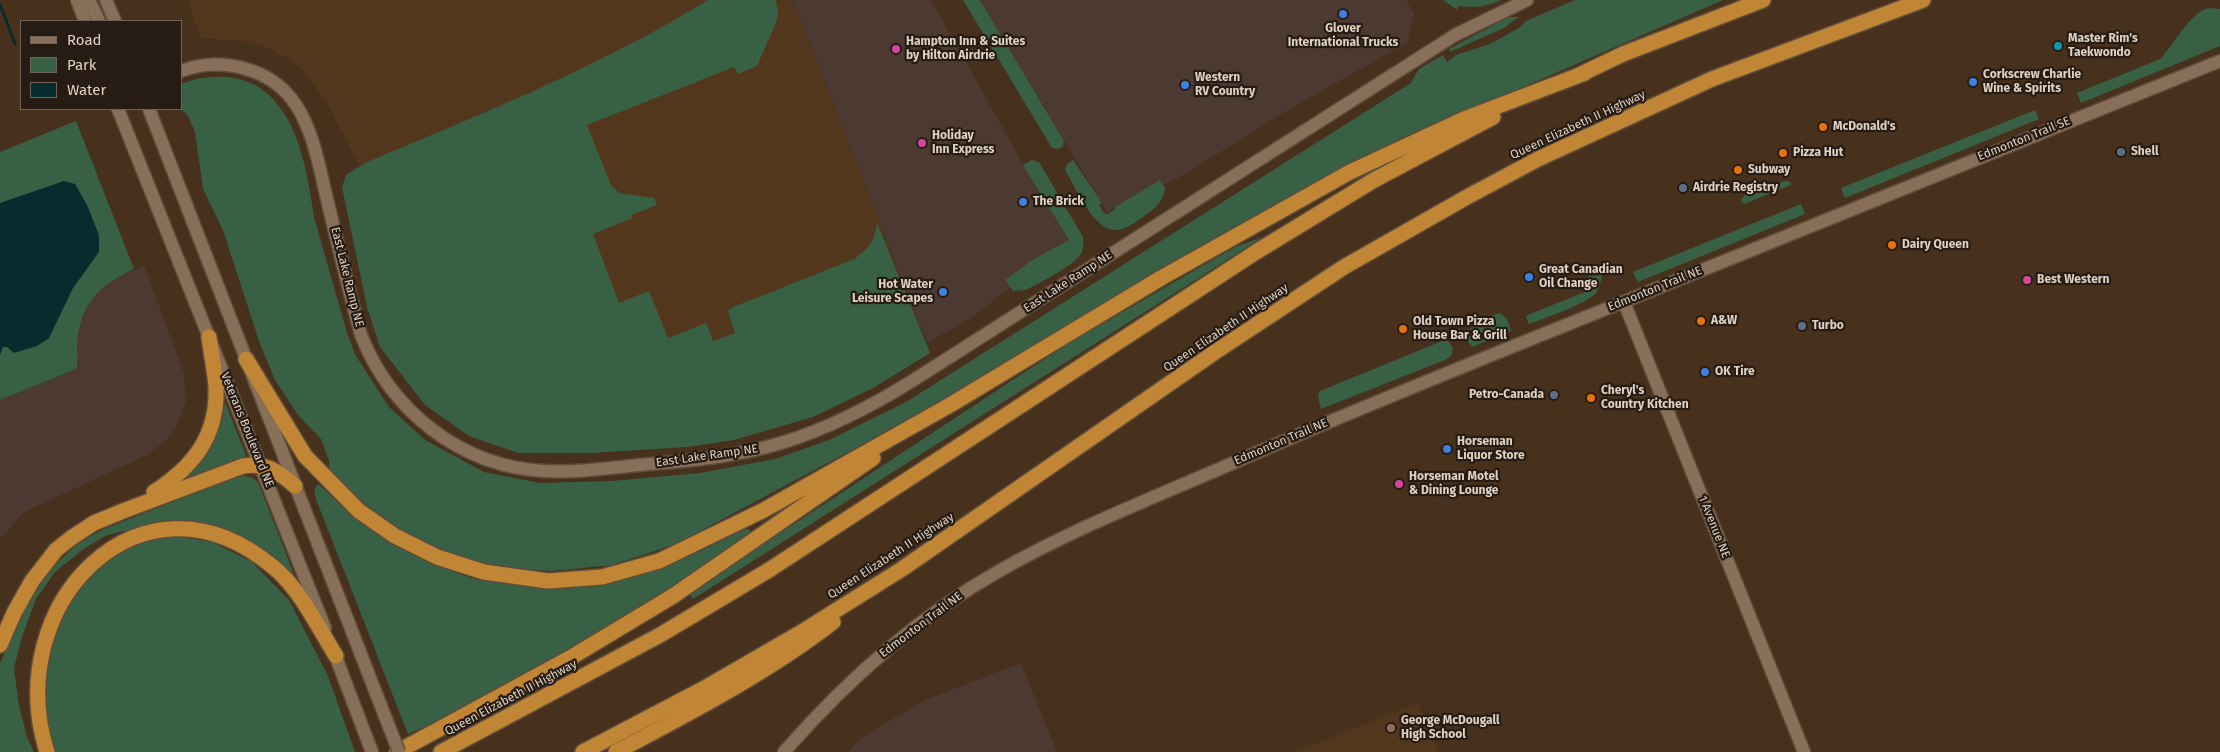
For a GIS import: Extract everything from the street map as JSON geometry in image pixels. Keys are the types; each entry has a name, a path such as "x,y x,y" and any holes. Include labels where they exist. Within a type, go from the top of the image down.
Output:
{"highway":[{"name":"Queen Elizabeth II Highway","path":"441,752 652,640 769,570 1256,252 1374,180 1468,130 1623,54 1763,0"},
{"name":"Queen Elizabeth II Highway","path":"583,752 703,689 800,633 902,568 1215,352 1344,267 1475,193 1538,159 1712,79 1923,0"},
{"path":"246,359 305,456 359,511 395,536 437,557 484,572 548,581 602,577 659,561 764,510 950,405 1161,278 1350,172 1464,119 1585,72"},
{"path":"123,511 171,481 190,463 206,441 214,418 216,388 209,337"},
{"path":"398,752 567,660 673,596 950,405"},
{"path":"0,645 14,613 32,581 56,550 94,523 243,466 261,465 270,467 295,486"},
{"path":"51,592 74,565 107,543 153,530 179,528 214,534 243,545 273,566 300,597 336,656"},
{"path":"616,752 709,701 807,642 902,568"},
{"path":"24,681 27,707 34,731 47,752"}],"street":[{"path":"77,0 85,20"},
{"path":"89,0 99,20"},
{"path":"106,0 115,20"},
{"name":"East Lake Ramp NE","path":"182,71 213,64 232,65 248,69 265,76 284,90 296,104 307,128 318,163 361,335 374,362 400,401 436,433 480,457 506,466 564,472 696,460 754,450 804,436 856,414 899,390 1455,36 1527,0"},
{"name":"Edmonton Trail SE","path":"1829,219 2220,61"},
{"name":"Veterans Boulevard NE","path":"118,110 261,465 372,752"},
{"name":"Veterans Boulevard NE","path":"149,110 398,752"},
{"name":"Edmonton Trail NE","path":"784,752 822,709 866,667 944,606 998,571 1109,517 1318,426 1829,219"},
{"name":"1 Avenue NE","path":"1624,302 1804,752"}],"shaded area":[{"path":"188,0 793,0 921,329 820,391 720,425 369,184 327,103 305,73 291,60 261,45 243,41 201,38"},
{"path":"793,0 931,0 1023,164 1070,240 973,317 927,343"},
{"path":"980,0 1406,0 1414,14 1407,43 1291,108 1180,177 1107,212"},
{"path":"144,266 184,373 186,401 177,426 166,441 145,456 24,512 0,539 0,400 76,369 79,364 76,345 83,312 95,294 111,280"},
{"path":"1021,663 1057,752 848,752 861,738 923,701"},
{"name":"George McDougall High School","path":"1418,703 1438,752 1295,752"}],"green space":[{"path":"708,0 776,0 777,20 757,66 738,74 734,67 587,125 611,185 619,193 654,198 657,205 631,215 632,218 593,234 619,303 649,291 668,338 706,323 713,341 735,333 728,311 731,308 854,259 870,244 877,223 930,353 873,388 813,417 734,440 687,447 592,453 518,453 469,436 425,405 380,347 367,307 342,187 346,175 365,163 496,108 583,68 625,47"},
{"path":"963,0 980,0 1064,141 1063,146 1059,149 1052,148"},
{"path":"1443,0 1501,0 1480,6 1458,6 1457,10"},
{"path":"1575,0 1723,0 1404,139 863,444 676,544 612,565 551,571 497,567 444,551 387,522 329,474 329,461 321,439 298,415 275,380 259,341 223,230 203,189 195,132 188,116 182,110 182,84 200,78 220,77 234,78 254,85 271,97 284,113 294,132 301,153 307,175 314,217 347,333 356,356 389,407 425,440 484,472 540,483 612,481 700,473 775,459 829,440 906,402 1411,83 1419,69 1443,55 1447,62 1456,55 1490,44 1519,28 1526,21"},
{"path":"2209,8 2220,9 2220,46 2081,103 2077,93 2160,59 2189,22 2202,11"},
{"path":"1508,17 1519,17 1504,28 1450,52 1449,49"},
{"path":"2035,110 2039,119 1845,198 1841,188"},
{"path":"76,121 134,269 121,275 101,289 88,306 79,328 76,369 0,400 0,152"},
{"path":"1032,160 1039,162 1083,237 1083,249 1072,263 1057,273 1026,290 1013,291 1005,280 1034,259 1069,240 1023,165"},
{"path":"1073,160 1102,203 1099,205 1104,213 1108,214 1115,207 1160,180 1165,188 1162,198 1155,208 1130,226 1119,230 1107,228 1093,216 1065,170 1067,164"},
{"path":"1786,181 1790,182 1791,185 1744,204 1741,202 1748,192 1753,189"},
{"path":"1801,204 1805,214 1638,282 1633,272"},
{"path":"1263,237 693,599 689,593 1069,343 1235,247"},
{"path":"1602,275 1596,293 1584,302 1529,324 1526,317 1528,315 1592,289 1588,276"},
{"path":"1500,313 1507,319 1511,331 1472,347 1461,332 1491,321 1490,316"},
{"path":"1447,339 1453,349 1451,356 1445,360 1321,409 1318,396 1320,391"},
{"path":"225,402 247,458 182,482 208,451 218,430"},
{"path":"241,475 253,478 258,482 295,577 295,585 278,561 252,543 218,527 167,521 107,535 85,548 55,572 36,599 22,637 14,668 19,706 27,737 34,752 0,752 0,663 34,591 51,569 77,544 104,529"},
{"path":"318,484 366,526 398,547 435,565 471,578 544,587 645,572 705,549 743,528 750,530 749,535 739,543 640,607 455,713 408,734 316,499 314,490"},
{"path":"173,536 212,542 252,562 289,600 328,676 355,752 55,752 50,747 36,711 30,672 40,628 62,588 91,561 135,540"}],"water":[{"path":"64,181 75,184 87,205 99,235 99,252 73,288 49,338 37,346 14,353 7,347 3,347 0,355 0,203"}],"waterway":[{"path":"0,4 15,44"}],"place":[{"name":"Glover International Trucks","path":"1343,14"},
{"name":"Master Rim's Taekwondo","path":"2058,46"},
{"name":"Hampton Inn & Suites by Hilton Airdrie","path":"896,49"},
{"name":"Corkscrew Charlie Wine & Spirits","path":"1973,82"},
{"name":"Western RV Country","path":"1185,85"},
{"name":"McDonald's","path":"1823,127"},
{"name":"Holiday Inn Express","path":"922,143"},
{"name":"Shell","path":"2121,152"},
{"name":"Pizza Hut","path":"1783,153"},
{"name":"Subway","path":"1738,170"},
{"name":"Airdrie Registry","path":"1683,188"},
{"name":"The Brick","path":"1023,202"},
{"name":"Dairy Queen","path":"1892,245"},
{"name":"Great Canadian Oil Change","path":"1529,277"},
{"name":"Best Western","path":"2027,280"},
{"name":"Hot Water Leisure Scapes","path":"943,292"},
{"name":"A&W","path":"1701,321"},
{"name":"Turbo","path":"1802,326"},
{"name":"Old Town Pizza House Bar & Grill","path":"1403,329"},
{"name":"OK Tire","path":"1705,372"},
{"name":"Petro-Canada","path":"1554,395"},
{"name":"Cheryl's Country Kitchen","path":"1591,398"},
{"name":"Horseman Liquor Store","path":"1447,449"},
{"name":"Horseman Motel & Dining Lounge","path":"1399,484"},
{"name":"George McDougall High School","path":"1391,728"}]}
